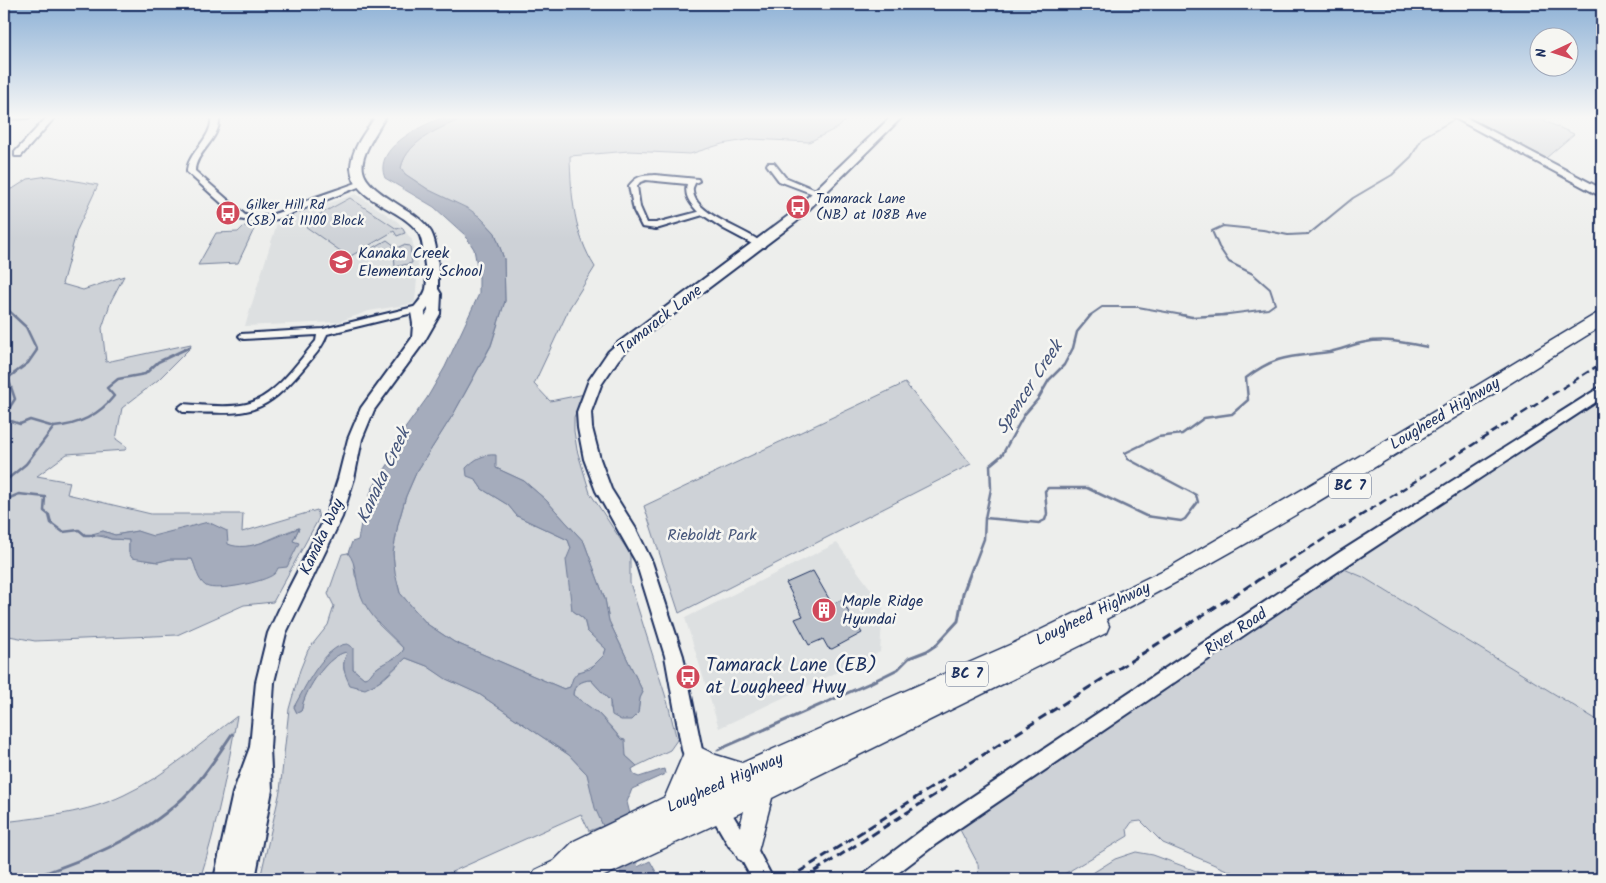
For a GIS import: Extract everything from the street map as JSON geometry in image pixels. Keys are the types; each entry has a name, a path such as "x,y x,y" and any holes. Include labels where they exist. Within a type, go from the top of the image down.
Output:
{"highway":[{"name":"Lougheed Highway","path":"554,875 712,800 741,775 1022,650 1176,573 1399,442 1602,318"},
{"name":"Lougheed Highway","path":"655,827 674,806 761,790 1186,582 1350,486 1602,332"},
{"path":"674,806 695,757 712,766 741,775"},
{"path":"747,850 761,790"}],"street":[{"path":"198,157 191,168 193,176 242,217 254,220 275,217 362,184 357,169 359,157"},
{"name":"Tamarack Lane","path":"712,800 695,757 674,656 658,605 638,548 599,479 585,428 584,412 594,384 613,356 624,345 760,245 792,219 856,157"},
{"path":"1533,157 1602,194"},
{"path":"771,165 782,179 819,193"},
{"path":"702,212 656,226 645,225 641,220 631,188 636,180 672,178 693,182 688,189 690,198 702,212 760,245"},
{"name":"Kanaka Way","path":"245,879 262,790 260,748 265,682 277,633 294,595 334,517 346,479 355,439 368,408 419,339 432,290 428,243 420,226 362,184"},
{"path":"244,336 323,332 397,314 427,312"},
{"path":"183,408 242,409 256,405 270,397 320,342 323,332"},
{"name":"River Road","path":"873,879 938,832 1346,557 1602,391"},
{"name":"Kanaka Way","path":"224,879 243,793 260,748"},
{"path":"712,800 736,840 747,850 763,879"}],"shaded area":[{"name":"Kanaka Creek Elementary School","path":"356,194 398,222 412,240 418,266 415,302 369,311 338,322 245,326 278,220"},
{"path":"1602,392 1602,723 1363,577 1336,566"},
{"name":"Maple Ridge Hyundai","path":"837,543 883,606 880,652 719,728 685,618"}],"green space":[{"path":"570,157 571,186 578,228 582,241 595,267 570,307 534,384 550,401 585,394 574,417 577,450 590,493 630,554 630,583 668,704 677,740 670,750 637,766 626,756 621,739 612,728 598,713 573,696 573,692 579,684 591,680 610,701 610,708 638,713 640,698 643,692 609,621 605,599 584,542 546,500 524,481 496,468 475,479 482,489 508,505 517,516 568,540 571,548 572,610 584,619 587,631 606,649 599,661 578,675 570,687 564,689 454,642 427,624 400,593 393,553 398,524 406,496 416,473 454,413 491,346 505,301 504,259 495,233 480,217 429,190 405,174 401,168 405,158"},
{"path":"48,176 98,185 77,230 62,284 83,290 124,276 111,301 102,328 106,362 191,344 190,348 158,380 122,408 116,439 127,447 125,450 67,454 37,476 70,482 67,494 151,514 243,514 242,532 317,510 319,518 273,602 244,605 177,635 35,641 4,635 4,191 14,188 28,179","holes":["299,528 293,541 298,544 293,553 278,568 197,570 192,559 170,559 158,562 146,560 129,553 129,540 111,539 96,535 103,531 115,535 137,531 153,537 167,534 246,547"]},
{"path":"350,198 397,229 402,227 405,233 397,236 394,231 349,257 302,224"},
{"path":"244,226 255,227 238,263 198,265 216,233 238,232"},
{"path":"387,240 395,246 374,258 366,252"},
{"path":"403,245 410,246 412,263 395,267 394,255 401,253 397,248"},
{"name":"Rieboldt Park","path":"905,383 971,464 679,613 644,506"},
{"path":"348,553 353,557 355,575 379,625 404,649 399,655 364,678 353,669 352,648 329,653 309,681 294,707 297,713 301,711 303,701 320,671 340,654 347,653 344,664 345,673 358,688 365,688 378,683 406,658 427,666 447,679 479,694 569,755 587,774 603,826 589,831 581,814 436,879 260,879 280,791 289,709 308,650 328,625 334,606 328,594 342,554"},
{"path":"1344,569 1363,577 1602,723 1602,879 1248,879 1163,843 1141,821 1132,822 1127,829 1128,836 1056,879 979,879 978,864 958,826"},
{"path":"237,716 217,819 200,879 4,879 4,822 80,810 124,795 168,769"},
{"path":"1136,852 1153,855 1218,879 1083,879 1115,859"}],"water":[{"path":"386,157 406,157 401,168 405,174 429,190 469,209 480,217 495,233 504,259 505,301 491,345 454,413 416,473 406,496 398,524 393,553 400,593 427,624 454,642 564,689 570,687 573,678 578,672 590,669 604,655 606,649 587,631 584,619 572,610 566,560 571,548 568,540 517,516 508,505 482,489 475,479 467,476 466,468 480,458 487,455 496,455 496,468 524,481 546,500 584,542 605,599 609,621 643,692 640,698 638,713 631,720 621,720 612,715 610,701 591,680 579,684 573,691 573,695 598,713 621,739 625,740 626,756 637,766 632,769 634,775 639,777 664,769 665,774 632,789 627,802 630,814 603,826 595,808 587,774 569,755 479,694 446,679 427,666 406,658 379,682 365,689 350,685 344,669 346,652 333,659 320,672 303,701 301,711 297,713 294,707 316,669 339,646 347,644 353,648 353,669 364,678 395,658 404,649 368,609 360,593 351,557 348,553 352,542 358,540 362,518 372,489 389,463 396,441 427,398 445,367 479,294 479,277 474,249 465,235 434,207 385,178 383,167"},
{"path":"208,522 227,531 228,544 236,546 254,545 299,528 293,541 299,543 287,567 278,568 269,577 230,587 211,588 206,586 201,580 192,559 170,559 158,562 132,558 129,553 129,540 91,536 103,531 115,535 137,531 153,536"},
{"path":"650,861 660,879 613,879"}],"building":[{"name":"Maple Ridge Hyundai","path":"813,571 832,604 841,600 862,633 832,649 828,648 823,639 809,645 795,619 803,616 786,583"}],"waterway":[{"name":"Spencer Creek","path":"1216,316 1268,309 1275,304 1270,289 1253,274 1229,262 1219,247 1212,231 1223,226 1263,230 1288,235 1309,234 1353,198 1392,175 1411,157"},
{"path":"4,306 15,316"},
{"name":"Spencer Creek","path":"1089,316 1102,307 1138,307 1188,316"},
{"path":"13,315 26,327 37,350 28,363 8,378 15,399 8,410 8,420 20,424 30,420 54,427"},
{"name":"Spencer Creek","path":"985,518 991,489 990,465 1002,455 1024,415 1038,399 1049,380 1064,365 1073,348 1077,332 1091,315"},
{"name":"Spencer Creek","path":"1181,315 1192,317 1216,316"},
{"name":"Spencer Creek","path":"1216,316 1226,315"},
{"path":"985,518 1039,523 1045,520 1047,514 1045,491 1048,488 1087,488 1146,516 1181,521 1185,519 1198,502 1196,495 1128,459 1125,453 1158,437 1182,434 1204,418 1232,414 1248,400 1246,378 1257,370 1276,361 1295,356 1329,352 1374,341 1427,347"},
{"path":"54,427 71,424 95,414 114,396 107,388 118,379 145,374 158,362 190,347"},
{"path":"4,482 26,464 54,427"},
{"path":"4,494 5,500 19,494 45,497 44,511 49,515 51,523 63,532 79,530 85,535 94,535"},
{"name":"Spencer Creek","path":"973,568 984,539 985,518"},
{"name":"Spencer Creek","path":"718,750 870,683 898,669 909,658 927,651 936,645 958,621 963,593 973,566"},
{"path":"28,879 116,844 156,820 191,790 213,763 232,734"},
{"name":"Kanaka Creek","path":"625,845 631,879"}],"railway":[{"path":"1278,568 1602,363"},
{"path":"788,879 1280,566"},
{"path":"803,879 947,787"}],"place":[{"name":"Tamarack Lane (NB) at 108B Ave","path":"798,207"},
{"name":"Gilker Hill Rd (SB) at 11100 Block","path":"228,213"},
{"name":"Kanaka Creek Elementary School","path":"341,262"},
{"name":"Maple Ridge Hyundai","path":"824,610"},
{"name":"Tamarack Lane (EB) at Lougheed Hwy","path":"688,677"}]}
